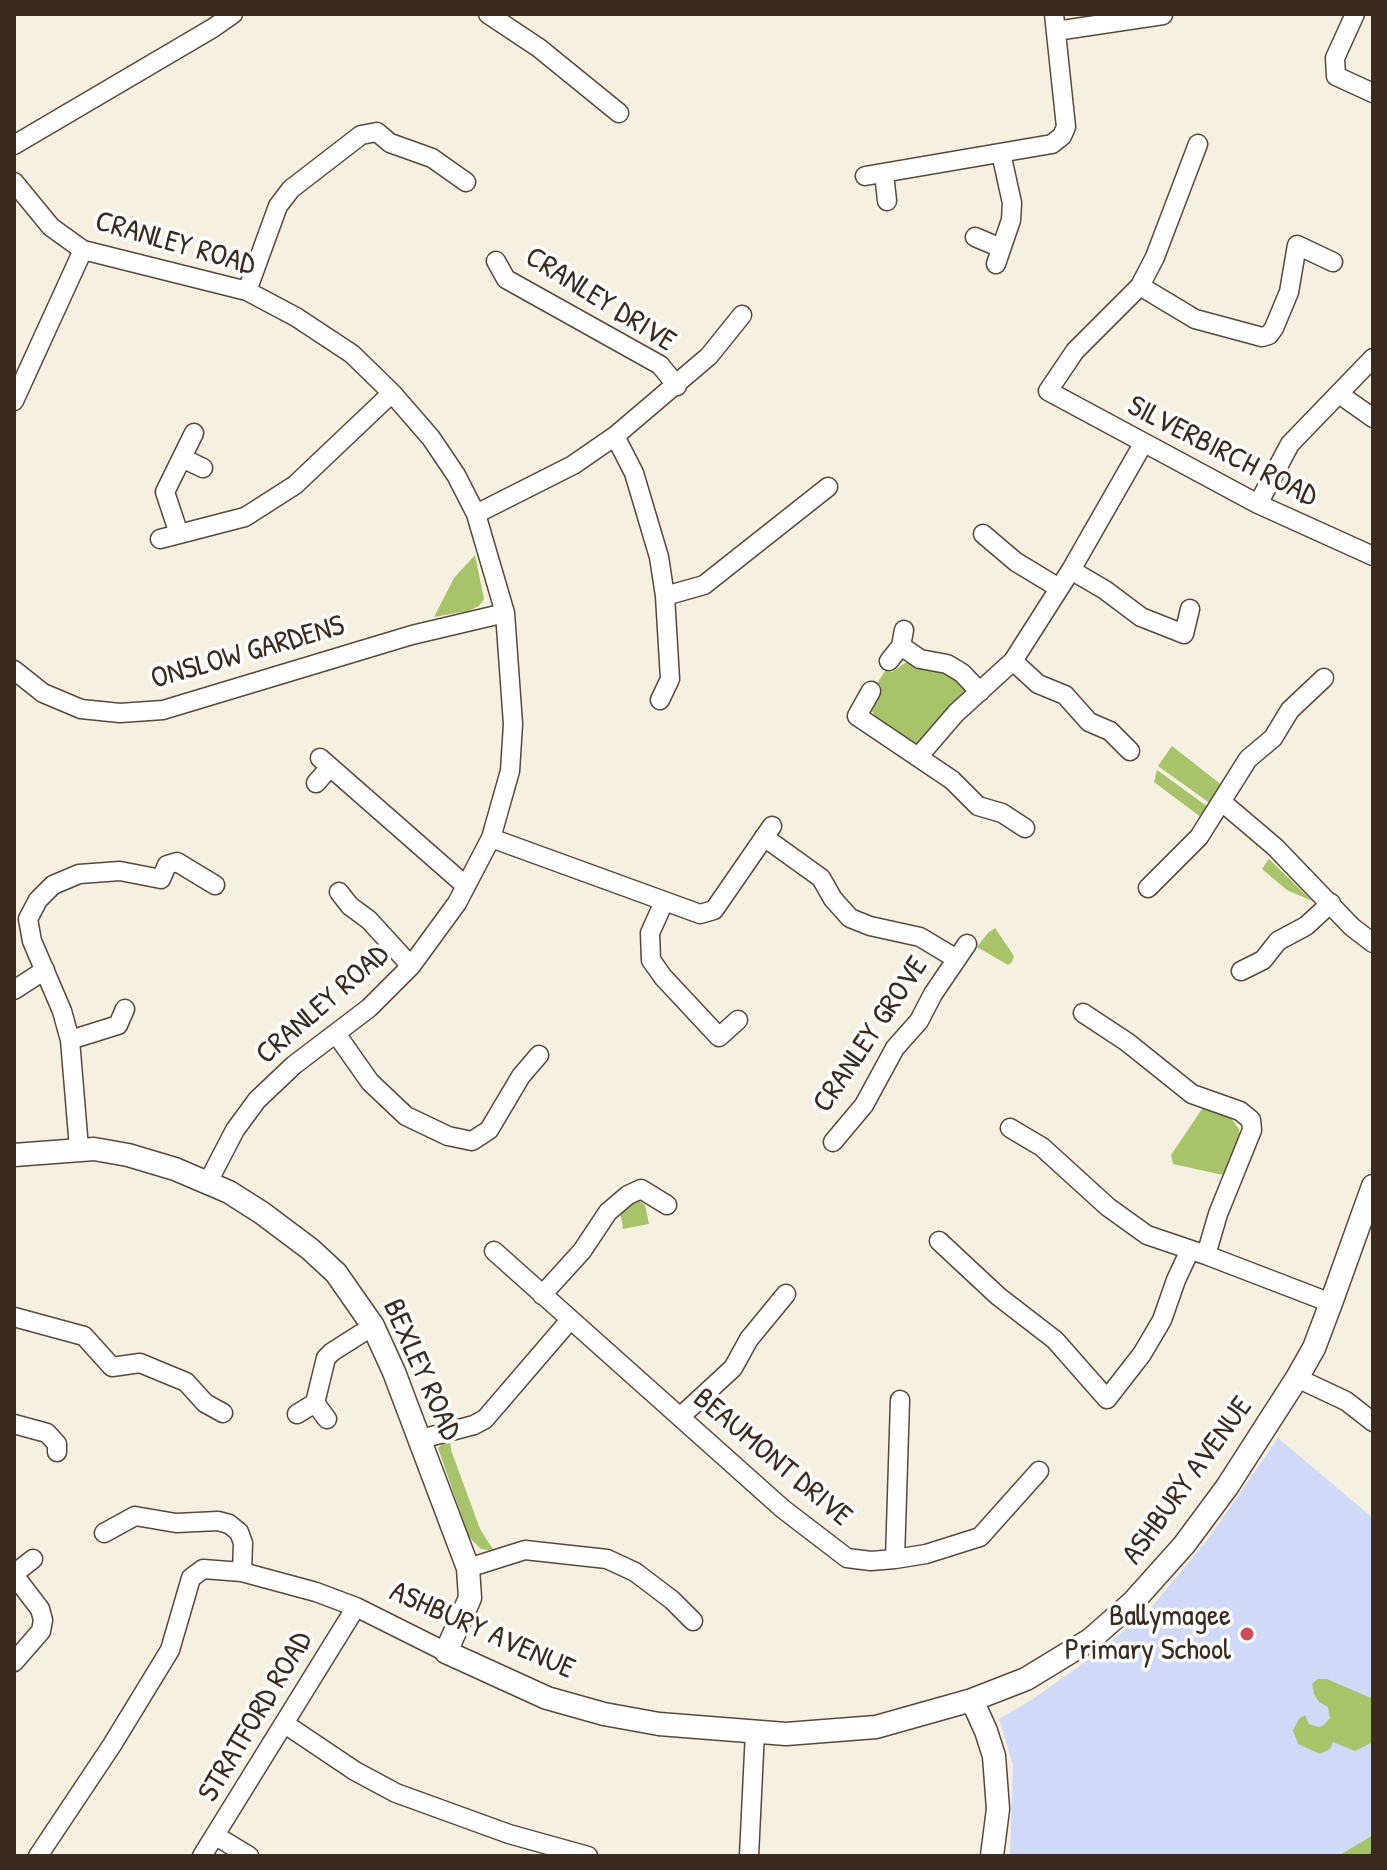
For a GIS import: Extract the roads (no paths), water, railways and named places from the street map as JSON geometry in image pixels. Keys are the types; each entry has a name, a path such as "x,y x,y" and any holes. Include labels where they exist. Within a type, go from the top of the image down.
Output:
{"street":[{"path":"14,145 233,14"},
{"path":"1355,14 1335,58 1336,76 1373,93"},
{"path":"887,201 875,174 1052,144 1062,136 1066,127 1055,22 1163,15"},
{"path":"495,16 619,113"},
{"path":"247,291 278,206 291,189 361,135 377,132 390,143 432,158 466,182"},
{"path":"1198,144 1155,257 1140,286 1195,319 1262,337 1269,335 1274,328 1289,292 1297,245 1333,262"},
{"path":"975,237 999,256 1011,220 1012,203 1001,153"},
{"name":"CRANLEY ROAD","path":"14,182 51,227 83,250 247,291 296,317 352,354 392,393 431,438 456,475 476,514 505,613 513,724 510,771 491,838 466,886 430,943 411,966 369,1008 294,1065 257,1100 229,1140 208,1182"},
{"path":"14,401 83,250"},
{"name":"CRANLEY DRIVE","path":"496,261 506,279 660,365 677,386"},
{"name":"SILVERBIRCH ROAD","path":"1140,286 1075,351 1048,391 1258,504 1373,556"},
{"path":"476,514 573,465 615,436 709,356 742,315"},
{"path":"1258,504 1290,444 1373,358"},
{"path":"160,539 245,517 295,485 392,393"},
{"path":"1339,394 1373,418"},
{"path":"179,534 165,492 194,433"},
{"path":"615,436 634,473 659,557 665,596 670,679 660,700"},
{"path":"919,756 956,713 1013,661 1071,570 1143,444"},
{"path":"182,458 203,468"},
{"path":"665,596 704,585 828,487"},
{"path":"983,534 1016,562 1059,588"},
{"path":"1071,570 1141,617 1184,634 1190,609"},
{"name":"ONSLOW GARDENS","path":"14,670 43,693 81,709 120,713 163,710 412,635 505,613"},
{"path":"889,661 902,638 920,659 947,664 962,673 980,692"},
{"path":"1013,661 1038,684 1065,695 1089,722 1110,731 1130,751"},
{"path":"1148,888 1199,837 1248,759 1273,738 1290,710 1324,678"},
{"path":"871,691 857,716 952,780 978,806 1002,813 1025,828"},
{"path":"316,783 325,762 466,886"},
{"path":"1222,802 1275,847 1352,927 1373,943"},
{"name":"CRANLEY GROVE","path":"491,838 700,914 714,910 768,832 821,878 833,899 850,918 961,951 919,1021 895,1048 864,1105 833,1142"},
{"path":"79,1148 70,1040 32,941 28,919 38,900 53,885 79,874 120,871 161,879 167,865 177,862 215,885"},
{"path":"339,892 411,966"},
{"path":"664,902 650,933 651,960 719,1037 738,1020"},
{"path":"1241,971 1263,960 1278,941 1306,926 1331,903"},
{"path":"14,990 45,970"},
{"path":"70,1040 118,1025 125,1009"},
{"path":"939,1241 998,1296 1055,1340 1107,1399 1142,1354 1162,1320 1176,1280 1198,1252 1223,1199 1252,1130 1251,1120 1240,1111 1192,1094 1127,1042 1083,1013"},
{"path":"337,1035 370,1082 406,1116 448,1136 472,1141 489,1130 521,1076 539,1055"},
{"path":"1010,1128 1042,1147 1108,1207 1147,1235 1331,1303"},
{"name":"BEXLEY ROAD","path":"14,1155 79,1148 128,1155 208,1182 262,1213 336,1273 373,1326 421,1439 468,1568 470,1598 446,1652"},
{"path":"542,1295 582,1251 608,1212 628,1195 641,1189 667,1205"},
{"name":"ASHBURY AVENUE","path":"38,1856 112,1745 170,1650 191,1578 203,1569 242,1572 316,1592 356,1607 547,1698 604,1714 659,1724 786,1734 876,1727 972,1700 1026,1679 1090,1640 1148,1588 1227,1487 1314,1348 1371,1201"},
{"name":"BEAUMONT DRIVE","path":"494,1251 783,1509 847,1558 871,1561 895,1559 926,1554 980,1537 1039,1471"},
{"path":"680,1417 733,1368 749,1339 786,1294"},
{"path":"14,1317 84,1336 112,1367 140,1363 186,1382 205,1403 223,1413"},
{"path":"421,1439 474,1425 485,1419 570,1320"},
{"path":"297,1414 315,1403 326,1358 373,1326"},
{"path":"1297,1378 1346,1401 1373,1422"},
{"path":"895,1559 900,1400"},
{"path":"315,1403 327,1419"},
{"path":"14,1424 47,1433 57,1444 57,1452"},
{"path":"104,1533 135,1516 176,1523 218,1521 229,1524 239,1532 243,1543 242,1572"},
{"path":"468,1568 525,1550 607,1559 635,1572 672,1600 693,1621"},
{"path":"14,1662 41,1631 43,1620 40,1609 14,1575 33,1559"},
{"name":"STRATFORD ROAD","path":"202,1856 356,1607"},
{"path":"972,1700 994,1756 998,1809 992,1856"},
{"path":"285,1724 355,1771 396,1793 509,1834 588,1856"},
{"path":"749,1856 755,1731"},
{"path":"216,1836 249,1856"}],"place":[{"name":"Ballymagee Primary School","path":"1247,1634"}]}
